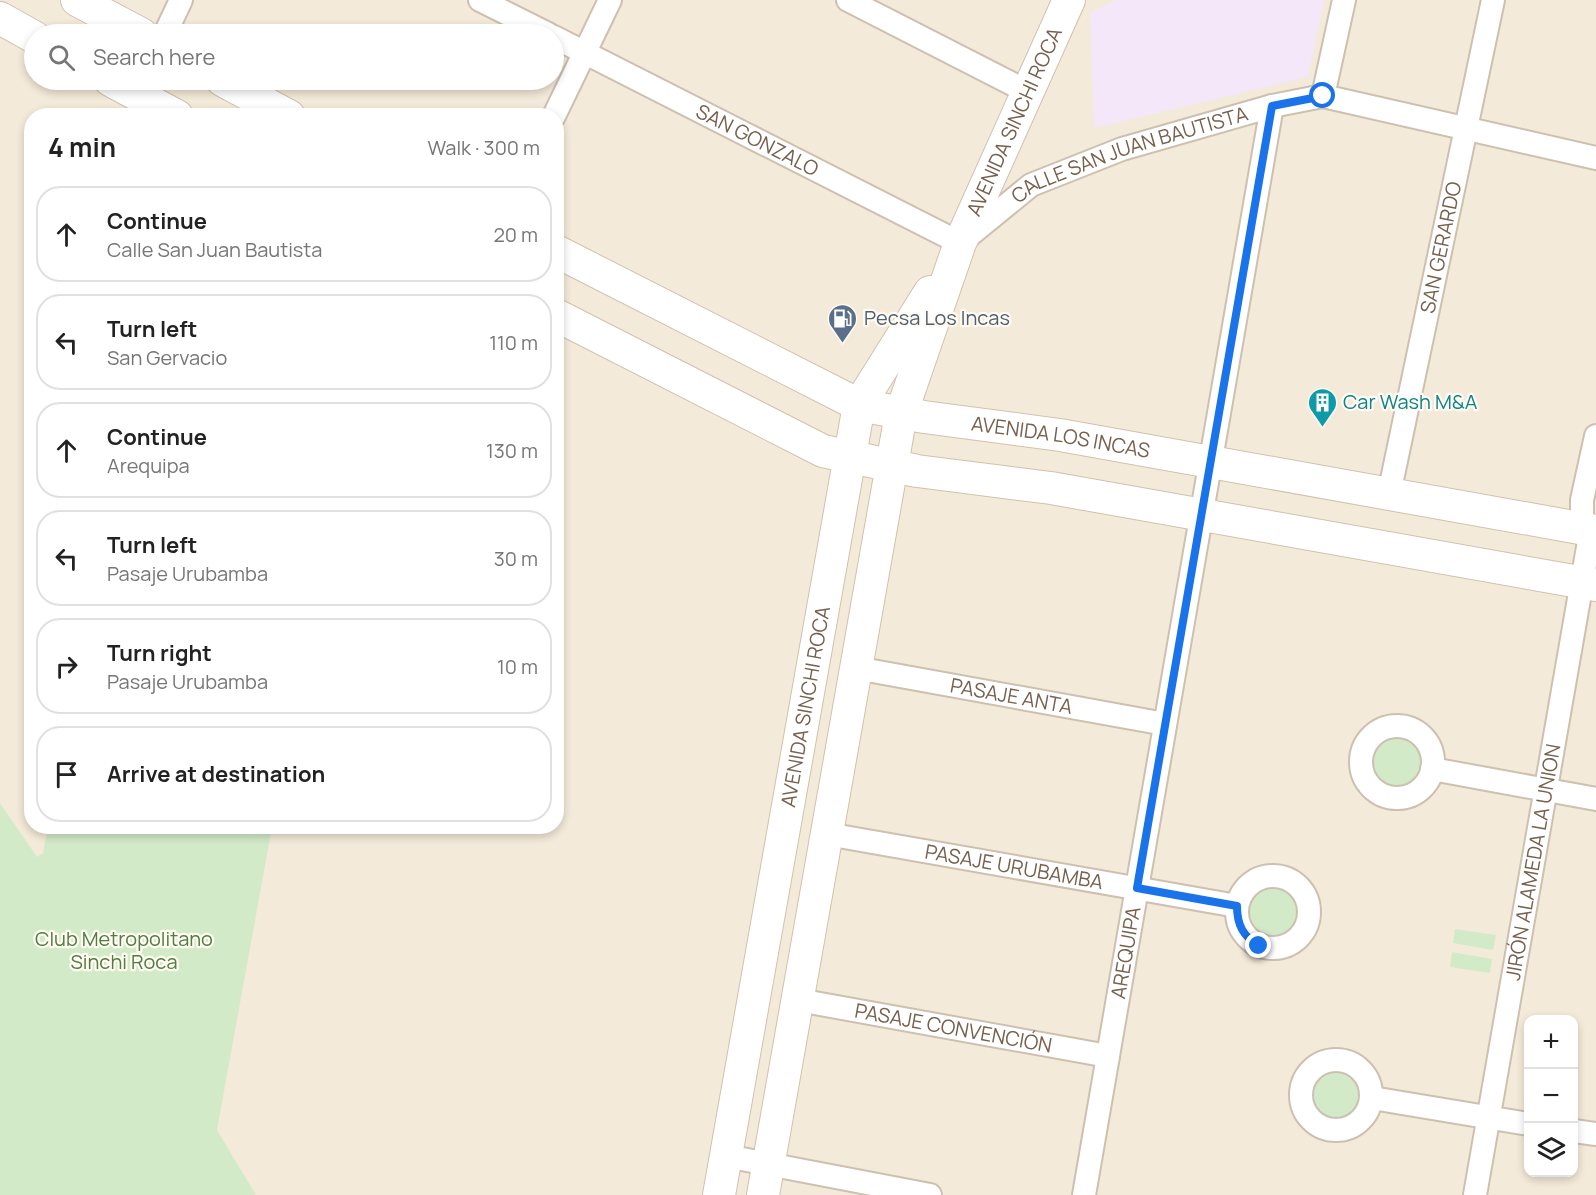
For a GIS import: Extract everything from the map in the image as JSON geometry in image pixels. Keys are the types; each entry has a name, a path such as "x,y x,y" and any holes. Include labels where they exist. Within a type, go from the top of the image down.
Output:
{"main road":[{"path":"77,0 122,24"},
{"name":"AVENIDA SINCHI ROCA","path":"763,1195 901,414 960,243 1069,0"},
{"path":"0,18 24,31"},
{"path":"129,90 162,108"},
{"path":"239,90 268,108"},
{"name":"AVENIDA SINCHI ROCA","path":"719,1195 860,405 960,243"},
{"name":"AVENIDA LOS INCAS","path":"564,255 860,405 901,414 1060,435 1590,530"},
{"path":"564,319 823,451 850,458 1051,488 1588,583"}],"street":[{"path":"170,24 182,0"},
{"path":"480,0 528,24"},
{"path":"559,108 610,0"},
{"path":"848,0 1028,92"},
{"path":"1323,96 1344,0"},
{"name":"SAN GERARDO","path":"1389,494 1493,0"},
{"name":"SAN GONZALO","path":"564,42 960,243"},
{"name":"CALLE SAN JUAN BAUTISTA","path":"960,243 1031,185 1122,149 1272,106 1323,96 1596,158"},
{"name":"AREQUIPA","path":"1084,1195 1272,106"},
{"name":"JIRÓN ALAMEDA LA UNION","path":"1475,1195 1545,789 1588,583 1590,530 1582,500 1596,436"},
{"name":"PASAJE ANTA","path":"856,668 1165,724"},
{"path":"1432,769 1596,798"},
{"name":"PASAJE URUBAMBA","path":"827,834 1237,906"},
{"name":"PASAJE CONVENCIÓN","path":"798,1000 1108,1056"},
{"path":"1372,1098 1524,1123"},
{"path":"1578,1132 1596,1134"},
{"path":"726,1156 930,1195"}],"shaded area":[{"path":"0,0 1596,0 1596,1195 0,1195"},
{"path":"1116,0 1324,0 1308,77 1094,128 1090,13"}],"green space":[{"path":"1397,733 1408,735 1417,741 1423,750 1425,761 1423,772 1417,781 1408,787 1397,789 1386,787 1377,781 1371,772 1369,761 1371,750 1377,741 1386,735"},
{"name":"Club Metropolitano Sinchi Roca","path":"0,803 37,857 43,853 47,834 271,834 217,1130 256,1195 0,1195"},
{"path":"1273,882 1290,887 1298,895 1303,912 1298,929 1290,937 1273,942 1256,937 1248,929 1243,912 1248,895 1256,887"},
{"path":"1455,929 1496,935 1493,950 1453,943"},
{"path":"1452,952 1492,959 1490,973 1450,967"},
{"path":"1337,1067 1348,1069 1357,1075 1363,1084 1365,1095 1363,1106 1357,1115 1348,1121 1337,1123 1326,1121 1317,1115 1311,1106 1309,1095 1311,1084 1317,1075 1326,1069"}],"place":[{"name":"Pecsa Los Incas","path":"843,344"},
{"name":"Car Wash M&A","path":"1322,428"}],"route":[{"path":"1259,946 1241,930 1237,918 1237,906 1137,888 1272,106 1323,96"}]}
